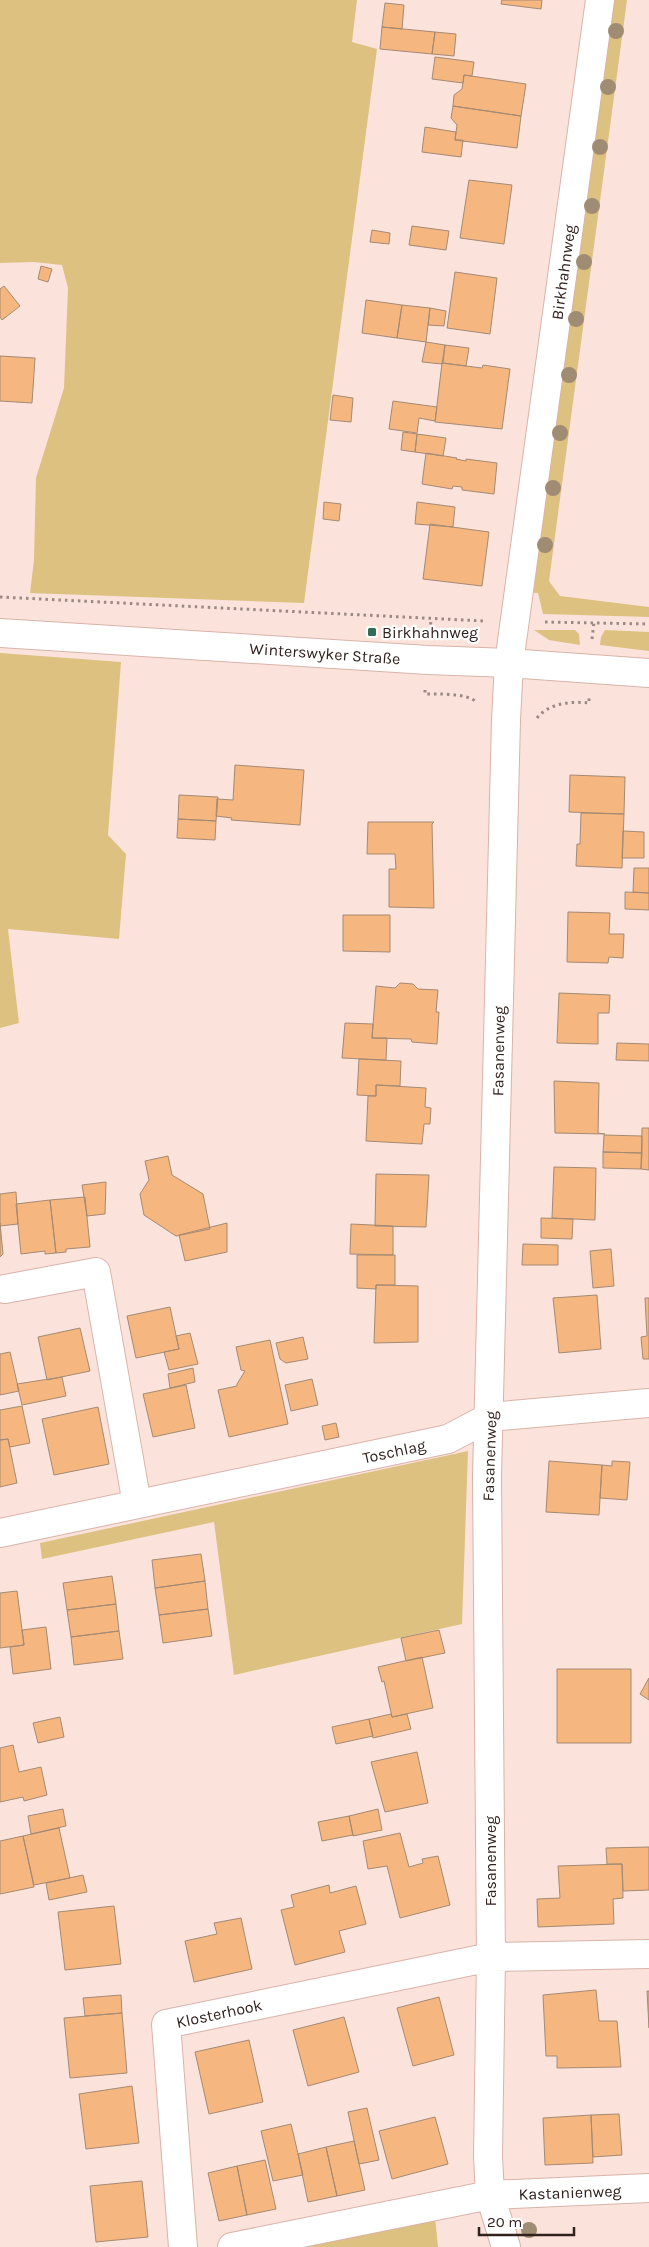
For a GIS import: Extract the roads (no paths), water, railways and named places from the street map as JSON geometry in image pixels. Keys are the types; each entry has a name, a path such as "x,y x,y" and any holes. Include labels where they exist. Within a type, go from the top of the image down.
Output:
{"street":[{"name":"Birkhahnweg","path":"509,663 600,0"},
{"name":"Winterswyker Straße","path":"0,633 649,673"},
{"name":"Fasanenweg","path":"506,2247 490,2195 488,2156 491,1957 487,1488 509,663"},
{"path":"5,1289 96,1272 137,1504"},
{"name":"Toschlag","path":"0,1533 448,1439 490,1417 649,1403"},
{"path":"491,1957 649,1954"},
{"name":"Klosterhook","path":"183,2247 166,2024 491,1957"},
{"name":"Kastanienweg","path":"490,2195 649,2188"},
{"path":"232,2247 490,2195"}],"place":[{"name":"Birkhahnweg","path":"372,632"}]}
